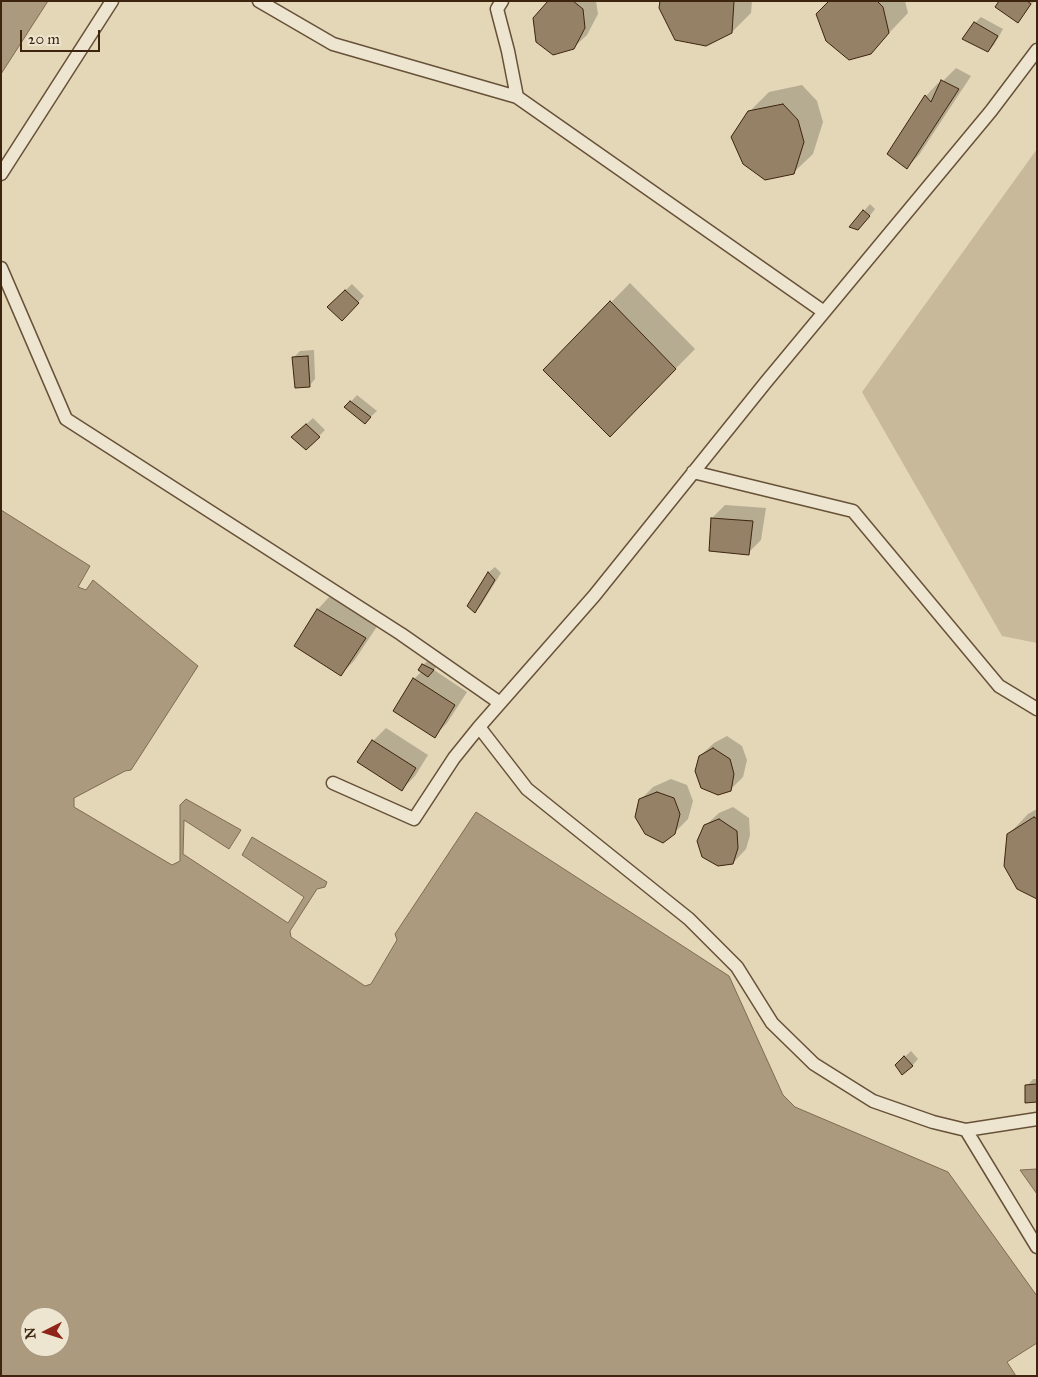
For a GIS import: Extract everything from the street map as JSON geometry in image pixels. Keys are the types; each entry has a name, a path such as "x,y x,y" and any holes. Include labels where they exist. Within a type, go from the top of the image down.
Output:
{"lane":[{"path":"1,174 112,1"},
{"path":"259,1 332,44 517,97 824,312"},
{"path":"502,1 497,9 517,97"},
{"path":"333,783 414,819 454,758 479,727 594,596 693,472 991,111 1037,50"},
{"path":"1,268 66,419 400,634 500,703"},
{"path":"693,472 853,510 999,686 1037,708"},
{"path":"479,727 527,788 689,919 737,967 772,1023 814,1064 873,1101 933,1122 966,1130 1037,1119"},
{"path":"966,1130 1037,1247"}],"shaded area":[{"path":"1,1 48,1 1,74"},
{"path":"1037,149 1037,643 1002,636 862,392"},
{"path":"1,510 90,566 78,587 86,590 93,580 198,666 131,770 125,771 74,798 74,807 172,865 180,861 180,805 186,799 241,830 229,849 184,820 183,854 288,923 304,897 242,855 252,837 327,882 325,887 317,889 290,931 291,937 365,986 371,984 397,940 395,934 476,812 729,976 783,1095 795,1107 948,1172 1037,1296 1037,1343 1007,1362 1016,1376 1,1376"},
{"path":"1037,1169 1037,1194 1020,1170"}],"building":[{"path":"548,1 573,1 583,9 585,28 574,49 553,55 536,42 533,18"},
{"path":"660,1 734,1 732,33 706,46 675,40 659,8"},
{"path":"829,1 877,1 883,7 889,33 871,54 849,60 826,41 816,14"},
{"path":"999,1 1027,1 1031,4 1018,23 995,7"},
{"path":"974,22 998,36 988,52 962,39"},
{"path":"941,80 959,89 907,169 887,154 925,95 931,102"},
{"path":"783,104 798,120 804,142 794,174 765,180 743,164 731,137 748,111"},
{"path":"863,210 870,216 858,230 849,227"},
{"path":"345,290 359,303 342,321 327,307"},
{"path":"610,301 676,369 610,437 543,370"},
{"path":"308,356 310,387 295,388 292,357"},
{"path":"350,401 371,417 365,424 344,407"},
{"path":"306,424 320,437 306,450 291,437"},
{"path":"711,518 753,521 749,555 709,551"},
{"path":"488,572 495,580 475,613 467,606"},
{"path":"317,609 366,638 341,676 294,646"},
{"path":"422,664 434,670 428,677 418,670"},
{"path":"413,678 455,705 435,738 393,711"},
{"path":"372,740 416,768 402,791 357,762"},
{"path":"713,748 730,759 734,774 731,791 718,795 701,788 695,771 699,756"},
{"path":"657,792 674,798 680,814 675,834 663,843 645,834 635,817 639,799"},
{"path":"1034,817 1037,819 1037,899 1017,889 1004,866 1007,834"},
{"path":"719,819 737,831 738,848 733,864 718,866 702,857 697,841 704,825"},
{"path":"904,1056 913,1066 902,1075 895,1065"},
{"path":"1037,1084 1037,1102 1025,1103 1025,1085"}]}
